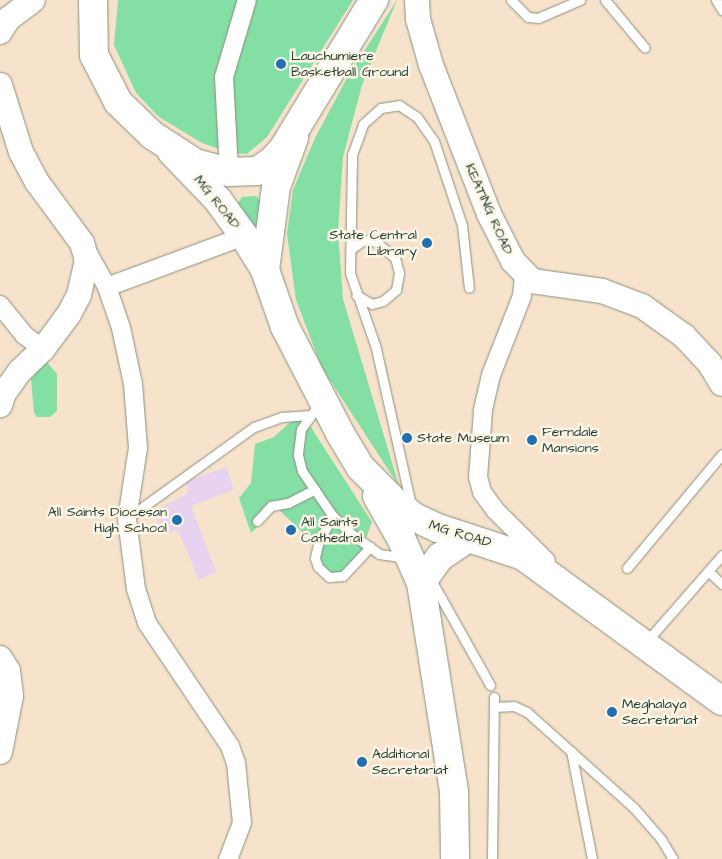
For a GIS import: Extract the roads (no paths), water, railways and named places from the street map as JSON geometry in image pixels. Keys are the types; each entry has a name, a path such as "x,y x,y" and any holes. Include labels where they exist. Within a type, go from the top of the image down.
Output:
{"main road":[{"path":"93,0 94,55 105,80 132,118 161,141 194,163 229,172 257,171 271,162 304,114 374,0"},
{"name":"MG ROAD","path":"265,270 276,187 304,114"},
{"name":"MG ROAD","path":"161,141 218,200 244,236 265,270 316,408 360,467 414,517 468,538 523,556 645,643 722,701"},
{"path":"360,467 420,571 454,792 455,859"},
{"path":"420,571 448,549 468,538"}],"street":[{"path":"0,32 8,19 33,0"},
{"path":"229,172 224,77 247,0"},
{"name":"KEATING ROAD","path":"417,0 418,19 430,65 453,126 503,244 524,274 532,281 547,285 602,291 642,306 684,336 710,364 722,384"},
{"path":"0,85 21,152 33,175 82,243 107,287 120,328 133,384 138,448 127,519 136,589 147,623 230,746 236,763 242,822 228,859"},
{"path":"107,287 244,236"},
{"path":"0,405 4,393 20,371 43,349 80,295 87,260 82,243"},
{"path":"524,274 522,296 491,375 483,411 478,477 482,492 495,510 588,602"},
{"path":"0,306 24,334 43,349"},
{"path":"0,658 8,672 11,696 0,752"}],"lane":[{"path":"511,0 528,17 538,18 580,0"},
{"path":"605,0 645,48"},
{"path":"716,0 722,10"},
{"path":"414,517 376,348 356,295 350,273 352,155 363,124 381,108 399,105 417,117 434,141 462,225 469,288"},
{"path":"351,249 364,240 376,242 395,258 399,272 396,290 383,301 372,304 356,295"},
{"path":"316,408 301,428 298,455 302,471 333,516 379,554 420,571 490,685"},
{"path":"127,519 254,428 282,417 316,408"},
{"path":"627,568 722,454"},
{"path":"257,521 271,506 288,503 314,489"},
{"path":"333,516 320,540 316,558 318,567 328,577 343,576 370,547"},
{"path":"645,643 722,555"},
{"path":"708,571 722,584"},
{"path":"492,859 494,702 514,706 526,712 571,751 634,808 661,839 673,859"},
{"path":"571,751 592,859"}],"place":[{"name":"Lauchumiere Basketball Ground","path":"281,64"},
{"name":"State Central Library","path":"427,243"},
{"name":"State Museum","path":"407,438"},
{"name":"Ferndale Mansions","path":"532,440"},
{"name":"All Saints Diocesan High School","path":"177,520"},
{"name":"All Saints Cathedral","path":"291,530"},
{"name":"Meghalaya Secretariat","path":"612,712"},
{"name":"Additional Secretariat","path":"362,762"}]}
